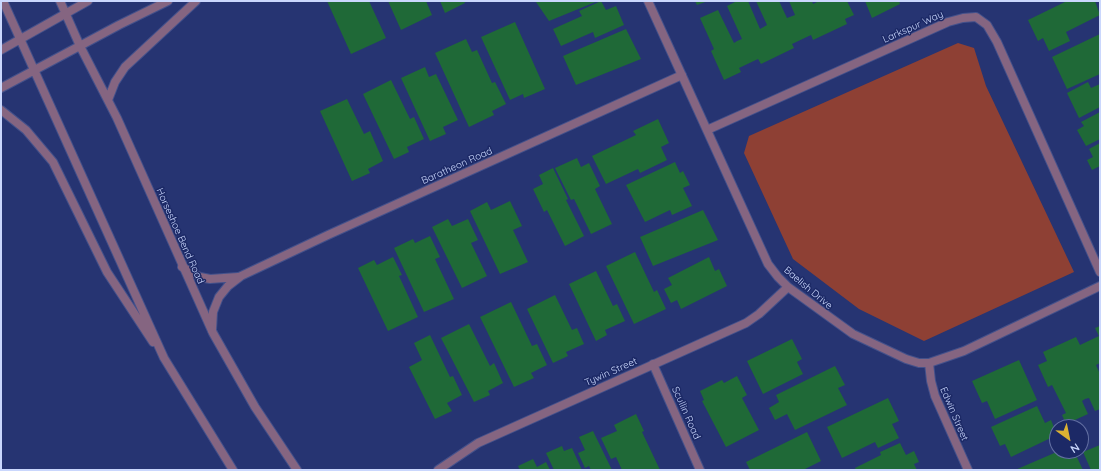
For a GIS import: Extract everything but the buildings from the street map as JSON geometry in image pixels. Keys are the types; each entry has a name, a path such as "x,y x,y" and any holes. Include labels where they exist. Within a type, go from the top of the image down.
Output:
{"street":[{"path":"3,1 164,358"},
{"name":"Horseshoe Bend Road","path":"60,1 80,46 108,100 212,331 254,407 298,470"},
{"path":"1,50 88,1"},
{"path":"1,88 168,1"},
{"path":"108,100 115,82 125,67 196,1"},
{"name":"Baelish Drive","path":"648,1 764,255 774,272 788,287 826,316 853,334 906,359 919,363 929,363 964,351 1100,286"},
{"name":"Larkspur Way","path":"707,130 948,22 976,17 987,25 997,42 1100,272"},
{"name":"Baratheon Road","path":"212,331 213,312 219,297 228,286 241,276 328,235 682,75"},
{"path":"1,110 26,130 53,162 114,284 164,358 233,470"},
{"name":"Baratheon Road","path":"182,267 200,277 210,279 223,280 241,276"},
{"name":"Tywin Street","path":"438,470 478,443 751,320 788,287"},
{"name":"Edwin Street","path":"929,363 931,381 935,396 968,470"},
{"name":"Scullin Road","path":"653,364 700,470"}],"shaded area":[{"path":"958,43 974,48 986,86 1074,272 924,341 859,309 793,259 744,153 749,136"}]}
